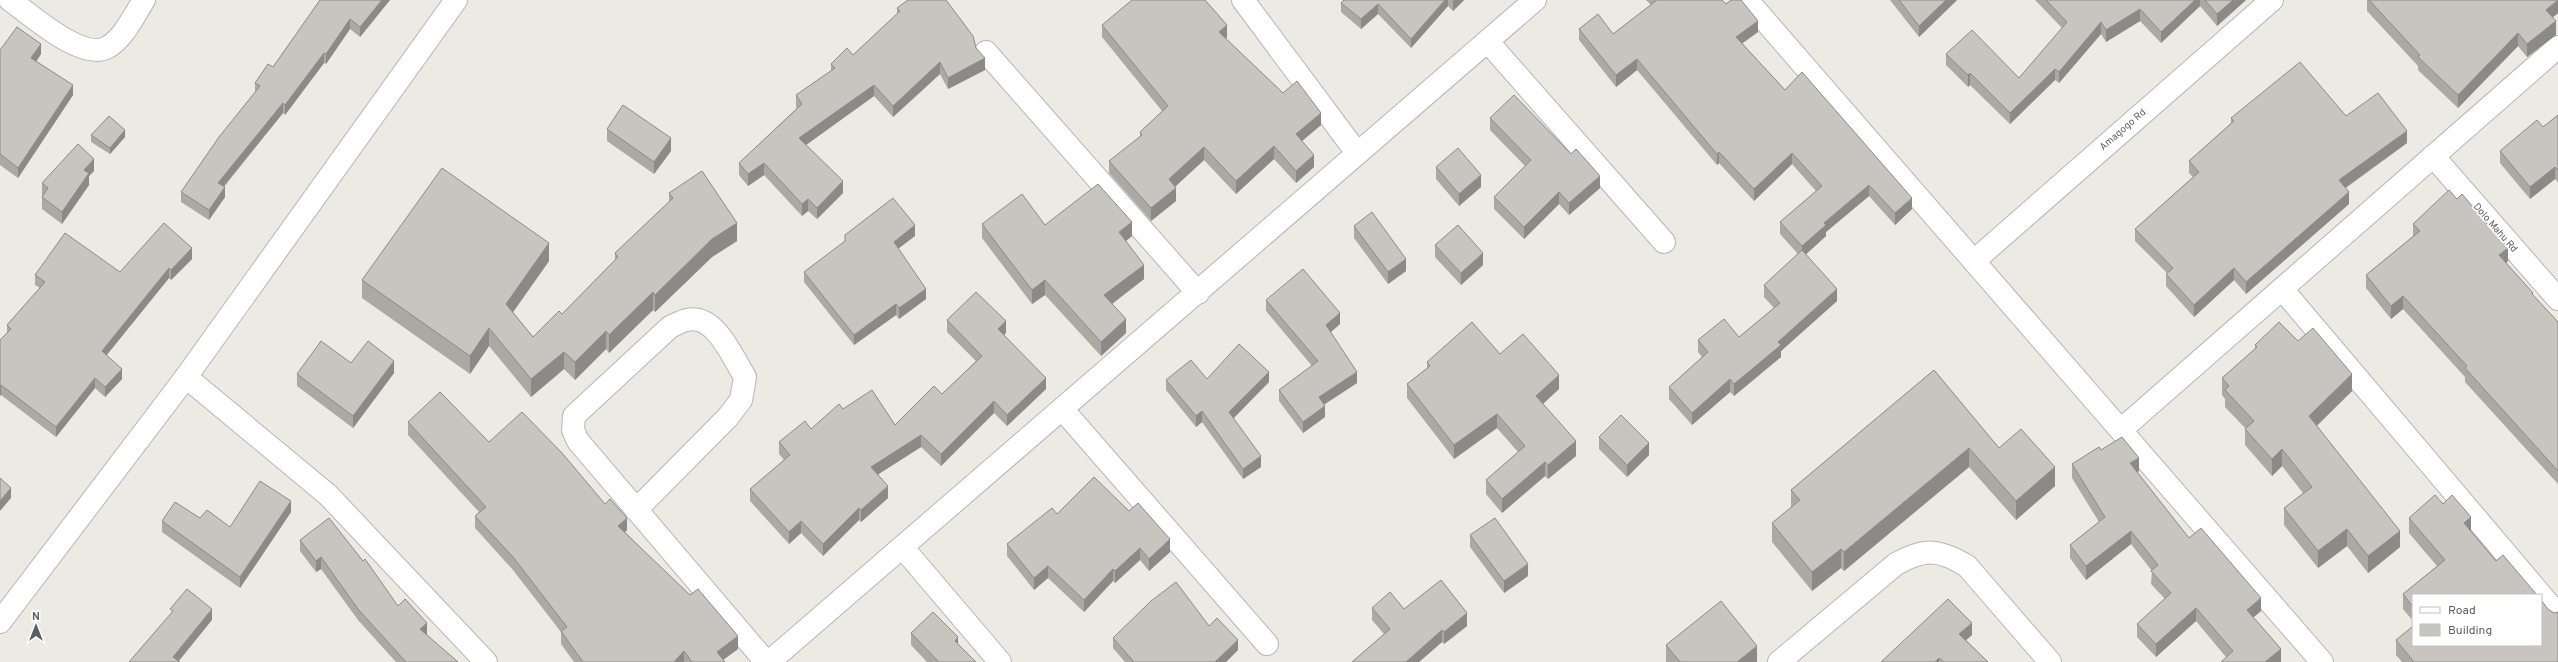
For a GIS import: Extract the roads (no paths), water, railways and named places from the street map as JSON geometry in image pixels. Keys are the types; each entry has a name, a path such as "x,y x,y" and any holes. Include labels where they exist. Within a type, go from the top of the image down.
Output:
{"street":[{"path":"10,0 76,47 96,51 107,48 118,38 144,0"},
{"path":"0,622 186,377 456,0"},
{"path":"1243,0 1357,153"},
{"path":"769,662 1063,410 1357,153 1488,42 1535,0"},
{"path":"1747,0 2122,429 2322,662"},
{"name":"Amagogo Rd","path":"1974,261 2272,0"},
{"path":"1488,42 1664,242"},
{"path":"2122,429 2558,47"},
{"path":"986,52 1198,293"},
{"name":"Dolo Mahu Rd","path":"2433,156 2558,299"},
{"path":"2282,289 2540,594"},
{"path":"636,510 728,417 741,400 745,377 718,334 705,321 688,320 670,327 574,416 573,430 578,441 636,510 766,662"},
{"path":"186,377 328,495 486,662"},
{"path":"1063,410 1267,644"},
{"path":"903,548 1000,662"},
{"path":"1779,662 1896,564 1911,556 1929,551 1949,555 1967,566 2050,662"},
{"path":"2542,596 2558,615"}]}
